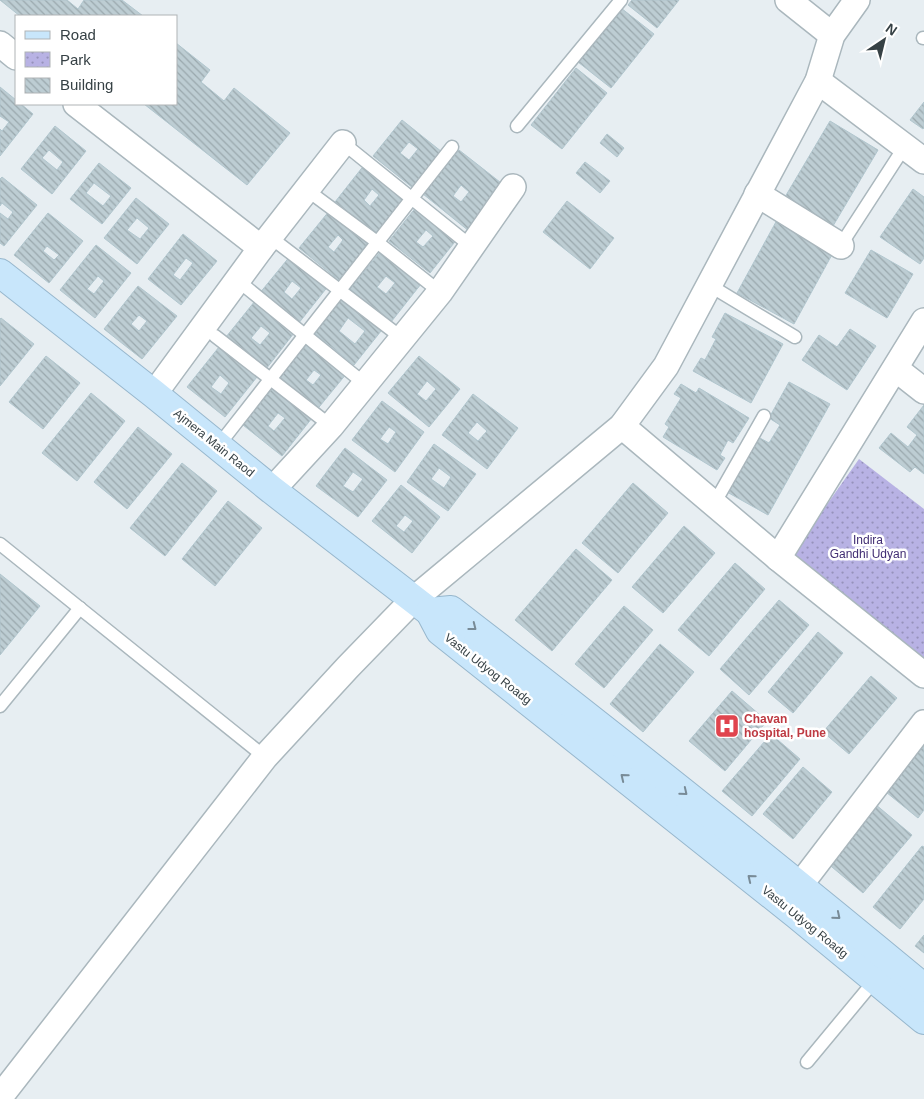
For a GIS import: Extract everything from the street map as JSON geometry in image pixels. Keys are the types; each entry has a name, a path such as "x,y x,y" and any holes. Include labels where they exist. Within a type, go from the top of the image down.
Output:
{"street":[{"path":"788,0 832,35"},
{"path":"0,1097 265,757 348,667 422,605 622,426 666,366 818,81 832,35 857,0"},
{"path":"0,44 15,56"},
{"path":"818,81 924,161"},
{"path":"77,105 265,242"},
{"path":"154,394 265,242 343,143"},
{"path":"272,490 331,426 440,292 513,186"},
{"path":"757,194 844,241"},
{"name":"Ajmera Main Raod","path":"0,273 272,490 422,605"},
{"path":"778,558 924,321"},
{"path":"896,369 924,391"},
{"path":"622,426 778,558 924,675"},
{"name":"Vastu Udyog Roadg","path":"422,605 452,610 622,742 803,899 924,988"},
{"path":"803,899 924,723"},
{"name":"Vastu Udyog Roadg","path":"803,899 875,980 924,1020"}],"lane":[{"path":"517,126 621,0"},
{"path":"343,143 472,247"},
{"path":"844,241 905,146"},
{"path":"218,446 452,147"},
{"path":"307,190 440,292"},
{"path":"265,242 340,289 402,338"},
{"path":"709,285 795,337"},
{"path":"247,288 365,384"},
{"path":"215,336 331,426"},
{"path":"714,504 764,416"},
{"path":"0,544 265,757"},
{"path":"0,706 80,608"},
{"path":"807,1062 875,980"}],"green space":[{"name":"Indira Gandhi Udyan","path":"859,459 924,509 924,665 790,557"}],"building":[{"path":"0,0 67,0 78,9 84,0 122,0 142,15 46,14 19,15"},
{"path":"632,0 679,0 657,28 628,5"},
{"path":"621,8 654,34 611,88 578,62"},
{"path":"178,45 210,70 201,82 224,101 234,88 290,133 247,185 145,105 178,105"},
{"path":"576,68 607,93 562,149 531,125"},
{"path":"0,87 15,99 15,105 22,105 33,114 0,156 0,129 2,131 9,122 0,116"},
{"path":"924,102 924,128 923,129 910,120"},
{"path":"402,120 442,152 413,188 373,156","holes":["409,142 418,149 409,160 400,153"]},
{"path":"830,121 878,150 830,231 782,202"},
{"path":"55,126 86,151 52,194 21,169","holes":["49,150 63,162 57,170 42,158"]},
{"path":"607,134 624,148 617,157 600,143"},
{"path":"459,150 505,186 469,231 423,194","holes":["461,185 469,192 461,202 453,196"]},
{"path":"585,162 610,181 600,193 576,173"},
{"path":"99,163 131,188 102,224 70,199","holes":["94,183 111,196 103,206 86,193"]},
{"path":"365,164 406,197 376,235 335,202","holes":["372,189 379,195 370,206 364,200"]},
{"path":"2,177 37,205 4,246 0,243 0,213 8,219 13,212 2,203 0,206 0,179"},
{"path":"913,189 924,197 924,258 920,264 880,237"},
{"path":"136,198 169,224 137,264 104,238","holes":["137,218 149,228 140,239 127,230"]},
{"path":"567,201 614,238 590,269 543,232"},
{"path":"417,206 458,238 430,273 389,241","holes":["426,230 433,236 423,247 416,242"]},
{"path":"330,210 370,242 339,280 299,248","holes":["338,235 343,240 334,252 328,247"]},
{"path":"48,213 83,241 49,283 14,255","holes":["47,246 59,255 54,260 43,251"]},
{"path":"777,220 834,251 794,324 737,293"},
{"path":"183,234 217,261 181,305 148,279","holes":["186,258 193,263 180,280 173,275"]},
{"path":"96,245 131,273 95,318 60,290","holes":["98,276 104,281 94,294 87,289"]},
{"path":"871,250 913,274 887,318 845,293"},
{"path":"381,251 421,284 391,322 350,289","holes":["386,276 395,283 386,294 377,287"]},
{"path":"291,255 329,285 298,324 259,294","holes":["292,281 301,288 292,299 284,292"]},
{"path":"138,286 177,316 142,359 104,329","holes":["139,315 147,321 139,331 131,324"]},
{"path":"345,294 385,326 354,365 314,333","holes":["348,318 365,331 355,344 339,331"]},
{"path":"255,301 294,333 266,369 226,337","holes":["261,326 270,333 260,345 251,338"]},
{"path":"725,313 783,344 751,403 693,371 701,358 705,360 716,339 712,337"},
{"path":"0,319 34,344 0,386"},
{"path":"850,329 876,346 847,390 802,360 819,335 837,347"},
{"path":"307,342 347,373 315,412 276,381","holes":["314,370 321,375 313,385 306,380"]},
{"path":"219,347 257,377 225,417 187,387","holes":["220,375 229,383 221,394 211,387"]},
{"path":"46,356 80,383 43,429 9,402"},
{"path":"419,356 460,389 429,427 388,393","holes":["427,381 436,389 426,401 417,394"]},
{"path":"789,382 830,404 768,515 727,492 758,437 769,443 780,425 769,418"},
{"path":"681,384 696,393 699,388 749,418 733,443 728,440 720,455 725,458 717,470 663,437 669,427 665,424 681,398 674,394"},
{"path":"273,387 312,418 282,456 243,425","holes":["278,413 285,418 274,431 268,426"]},
{"path":"91,393 125,421 77,481 42,453"},
{"path":"473,394 518,428 487,469 442,435","holes":["477,422 487,431 478,441 468,433"]},
{"path":"382,401 424,432 395,472 352,440","holes":["389,427 396,432 388,444 380,439"]},
{"path":"924,405 924,474 915,467 910,472 879,448 891,433 908,447 917,435 907,427"},
{"path":"138,427 172,454 127,509 94,482"},
{"path":"434,444 476,474 448,511 407,482","holes":["439,468 451,477 444,488 431,479"]},
{"path":"345,448 387,480 358,517 316,486","holes":["353,472 363,479 353,492 343,486"]},
{"path":"182,463 217,491 165,556 130,528"},
{"path":"633,483 668,513 618,573 582,543"},
{"path":"401,485 440,517 412,553 372,521","holes":["405,515 413,521 404,532 396,526"]},
{"path":"228,501 262,528 215,586 182,559"},
{"path":"684,526 715,553 663,613 632,587"},
{"path":"576,549 612,580 552,651 515,620"},
{"path":"735,563 765,589 709,656 678,630"},
{"path":"0,574 40,606 0,655"},
{"path":"779,600 809,625 749,695 720,669"},
{"path":"624,606 653,630 604,688 575,664"},
{"path":"818,632 843,653 793,713 768,692"},
{"path":"660,644 694,672 643,732 610,704"},
{"path":"871,676 897,698 849,754 823,732"},
{"path":"732,691 767,721 725,771 689,741"},
{"path":"771,734 800,759 752,816 722,791"},
{"path":"924,734 924,810 918,818 881,788"},
{"path":"803,767 832,792 793,839 763,814"},
{"path":"875,804 912,835 863,893 826,862"},
{"path":"922,846 924,847 924,899 900,929 873,907"},
{"path":"924,935 924,953 915,946"}],"place":[{"name":"Chavan hospital, Pune","path":"727,726"}]}
